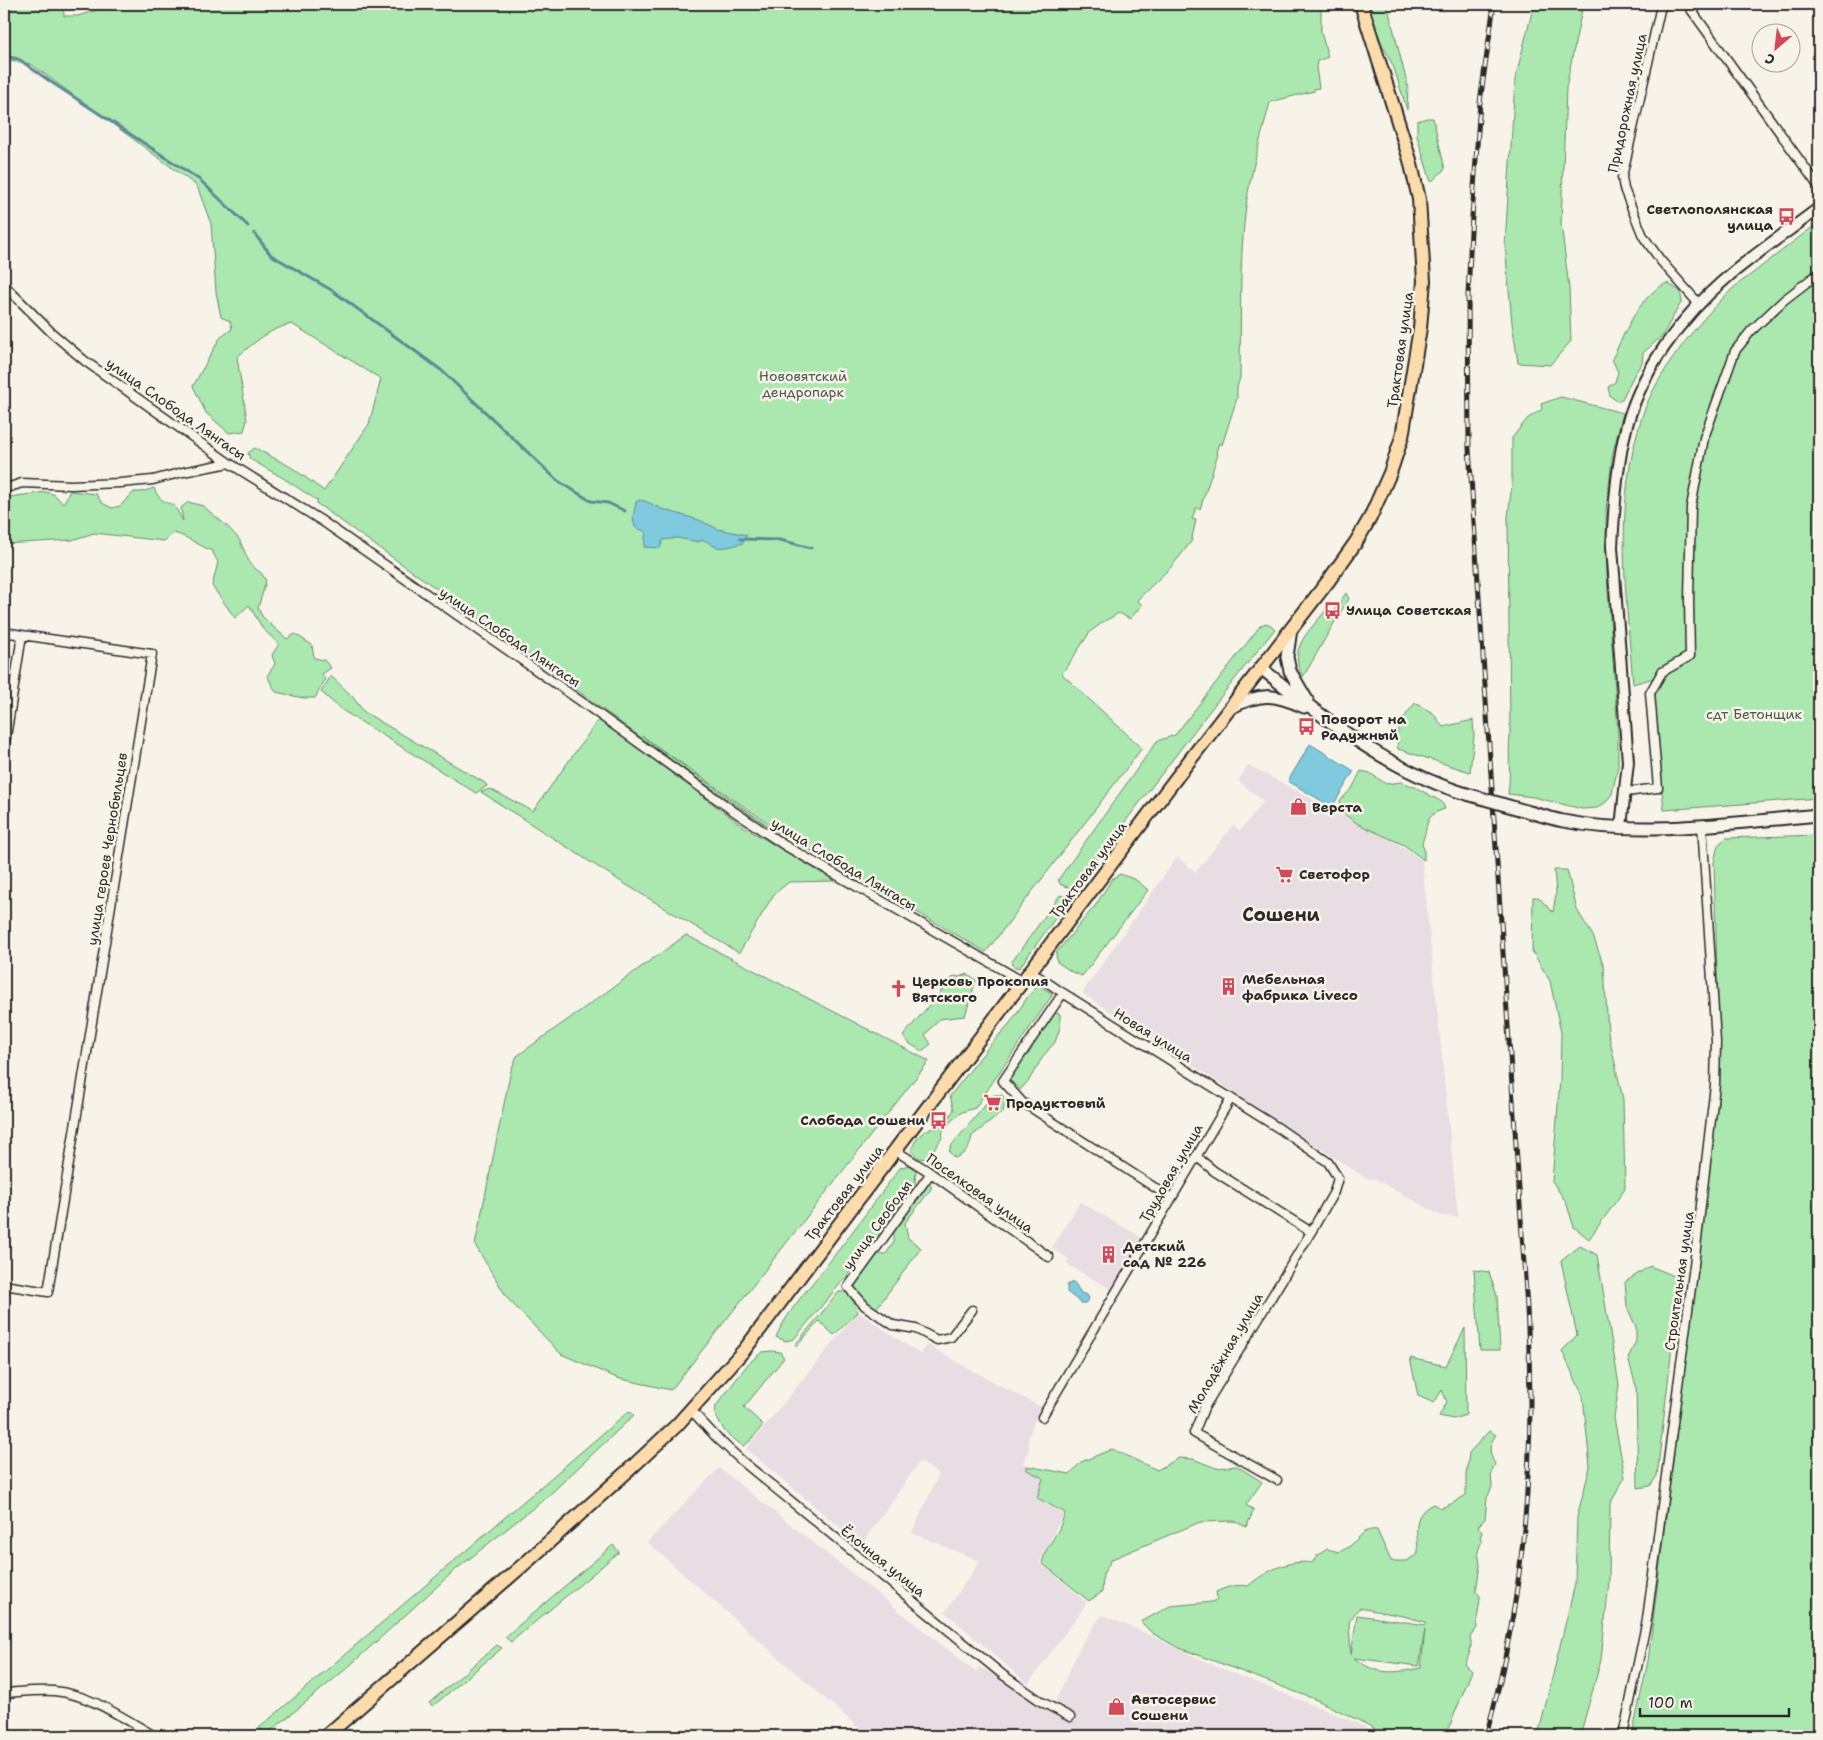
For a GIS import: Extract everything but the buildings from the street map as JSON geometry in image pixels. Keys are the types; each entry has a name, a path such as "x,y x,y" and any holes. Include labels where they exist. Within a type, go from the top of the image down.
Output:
{"main road":[{"name":"Трактовая улица","path":"326,1736 530,1559 631,1468 691,1410 746,1349 1030,970 1356,542 1370,518 1390,473 1402,437 1420,328 1424,281 1419,199 1410,160 1362,4"},
{"path":"1291,629 1287,657 1290,671 1303,695 1318,712"},
{"path":"1261,668 1318,712 1372,750 1428,780 1460,792 1563,821 1621,827 1663,828 1819,815"},
{"path":"1229,709 1251,699 1268,696 1298,704 1318,712"}],"street":[{"name":"Придорожная улица","path":"1663,4 1660,10 1622,177 1624,189 1644,236 1661,261 1699,304"},
{"path":"1687,4 1819,187"},
{"path":"1815,4 1819,9"},
{"path":"1621,827 1628,762 1612,547 1617,475 1624,436 1638,395 1661,353 1699,304 1730,275 1819,208"},
{"path":"1626,792 1658,788 1650,693 1662,672 1690,656 1691,507 1704,438 1735,351 1751,330 1784,300 1819,273"},
{"name":"улица Слобода Лянгасы","path":"4,285 52,333 86,361 229,463 322,521 579,700 732,810 784,845 1022,981"},
{"path":"4,489 22,483 71,485 145,480 229,463"},
{"path":"4,632 22,635 4,750"},
{"name":"улица героев Чернобыльцев","path":"4,1285 48,1292 152,654 22,635"},
{"name":"Строительная улица","path":"1623,1736 1647,1619 1695,1256 1715,1085 1716,1042 1702,825"},
{"name":"Новая улица","path":"1030,970 1062,994 1231,1098"},
{"path":"1062,994 1003,1081 1022,1102 1171,1198"},
{"name":"Трудовая улица","path":"1042,1417 1231,1098"},
{"name":"Молодёжная улица","path":"1231,1098 1328,1162 1338,1178 1334,1192 1311,1232 1204,1408 1194,1433 1276,1480"},
{"name":"Поселковая улица","path":"896,1151 1049,1257"},
{"path":"1196,1156 1214,1171 1311,1232"},
{"name":"улица Свободы","path":"930,1174 848,1287 865,1306 894,1325 916,1329 937,1340 951,1337 972,1310"},
{"name":"Ёлочная улица","path":"691,1410 742,1461 991,1666 1042,1702 1070,1717"},
{"path":"4,1693 54,1691 77,1696 108,1709 155,1736"}],"shaded area":[{"path":"1248,765 1405,848 1422,860 1458,1217 1442,1216 1375,1179 1366,1178 1082,993 1177,857 1196,872 1233,825 1240,831 1264,801 1238,781"},
{"path":"1080,1202 1141,1237 1112,1290 1067,1264 1069,1259 1052,1248"},
{"path":"858,1312 920,1354 927,1344 1041,1407 1028,1438 1029,1448 1023,1463 1045,1478 1036,1499 1063,1514 1040,1562 1087,1603 1028,1684 945,1612 980,1561 912,1533 939,1474 920,1461 861,1545 746,1449"},
{"path":"719,1468 976,1672 979,1667 993,1674 1047,1711 1056,1700 1082,1643 1102,1615 1213,1665 1350,1720 1371,1730 1369,1736 868,1736 647,1542"}],"green space":[{"name":"Нововятский дендропарк","path":"4,4 63,4 64,16 78,16 116,4 1321,4 1321,32 1328,57 1317,61 1319,88 1314,89 1314,91 1270,102 1249,186 1243,234 1240,378 1237,387 1237,398 1222,445 1219,443 1216,452 1218,454 1200,509 1196,508 1192,519 1196,520 1191,542 1172,566 1137,600 1142,605 1130,619 1119,613 1090,632 1062,674 1142,748 986,952 794,841 642,736 784,837 752,816 688,772 316,503 318,501 250,459 248,453 255,448 291,467 324,491 369,424 381,379 292,324 269,333 237,357 247,420 244,431 229,433 206,413 193,386 220,338 232,329 230,321 221,317 216,292 211,224 197,186 31,64 4,59"},
{"path":"1368,4 1387,4 1408,87 1407,110 1394,68 1372,23"},
{"path":"1534,4 1583,4 1566,88 1561,223 1569,288 1571,341 1550,365 1518,363 1512,323 1505,245 1515,80"},
{"path":"1433,118 1445,169 1431,182 1417,136 1417,121"},
{"name":"сдт Бетонщик","path":"1819,222 1819,798 1664,810 1653,703 1661,676 1633,684 1627,616 1624,548 1625,514 1634,447 1649,398 1668,366 1690,335 1733,288"},
{"path":"1667,283 1680,291 1682,301 1662,336 1643,353 1642,363 1622,399 1617,401 1610,396 1608,387 1615,382 1618,372 1612,359 1641,306 1655,290"},
{"path":"1561,397 1623,413 1613,452 1606,510 1607,575 1618,734 1618,766 1612,794 1605,803 1597,808 1582,809 1533,797 1508,794 1510,735 1508,517 1512,483 1512,438 1527,419 1542,409 1541,404"},
{"path":"154,488 162,500 174,505 183,521 181,508 188,502 203,506 239,539 250,564 262,574 266,581 258,608 262,616 287,639 295,634 312,645 314,658 324,660 331,668 322,674 325,680 315,698 303,698 276,692 267,676 275,664 272,655 279,644 263,629 249,605 235,618 212,586 218,562 212,551 188,539 174,533 164,541 94,533 72,540 4,544 4,500 9,497 46,492 55,495 63,504 70,491 96,494 102,503 112,508 120,506 134,492 142,492"},
{"path":"1346,593 1349,599 1303,677 1297,657 1302,641 1326,610 1332,614"},
{"path":"1266,623 1275,629 1211,709 1077,885 1071,888 1061,885 1058,880 1157,741 1175,735 1261,625"},
{"path":"331,676 352,696 364,712 485,783 487,786 476,793 342,710 321,692"},
{"path":"1415,703 1433,713 1443,727 1473,720 1474,736 1470,772 1398,749 1398,729"},
{"path":"599,719 744,827 835,881 789,882 774,894 739,953 620,881 481,792 490,789 533,811"},
{"path":"1361,771 1370,773 1386,784 1401,782 1413,786 1442,802 1445,809 1433,814 1428,822 1422,843 1424,860 1404,845 1358,824 1341,812 1340,801 1353,787"},
{"path":"1819,835 1819,1736 1632,1736 1648,1661 1720,1079 1714,862 1718,845 1726,838"},
{"path":"1554,870 1567,870 1577,910 1593,936 1604,966 1608,1032 1623,1099 1625,1189 1589,1239 1574,1227 1566,1202 1552,1181 1560,1080 1561,1033 1550,981 1532,951 1533,897 1538,897 1553,912 1556,893"},
{"path":"1120,874 1136,880 1148,890 1082,976 1072,972 1057,962 1056,953 1095,906 1112,879"},
{"path":"1060,895 1066,897 1067,902 1019,968 1013,966 1011,963"},
{"path":"686,935 929,1061 671,1390 617,1378 561,1354 508,1299 475,1245 511,1070 517,1056"},
{"path":"967,974 976,980 965,1016 939,1019 925,1035 931,1044 922,1051 910,1044 903,1036 954,976 959,977"},
{"path":"1038,985 1053,994 975,1108 962,1112 951,1121 943,1130 942,1138 927,1159 919,1158 911,1151 918,1137 930,1129 940,1128 954,1110 950,1096 1010,1023"},
{"path":"1050,1012 1060,1014 1060,1028 1055,1042 1020,1090 1009,1079 1016,1067 1030,1052 1033,1040 1048,1022"},
{"path":"994,1095 1002,1095 1006,1101 1003,1112 972,1136 967,1150 955,1158 949,1152 951,1146"},
{"path":"908,1165 916,1170 915,1183 905,1201 870,1248 794,1339 786,1341 776,1337 794,1306 900,1168"},
{"path":"927,1184 931,1185 931,1189 905,1223 908,1238 921,1248 876,1309 854,1292 856,1281 878,1254 886,1254 894,1242 894,1232 900,1221"},
{"path":"1580,1246 1597,1255 1619,1385 1614,1418 1625,1477 1610,1504 1609,1582 1601,1660 1580,1736 1538,1736 1575,1584 1577,1517 1590,1467 1583,1396 1562,1351 1577,1335 1561,1261"},
{"path":"1650,1266 1677,1277 1680,1293 1672,1323 1671,1356 1657,1476 1650,1486 1638,1488 1636,1386 1628,1358 1636,1341 1636,1327 1627,1307 1625,1282"},
{"path":"1474,1270 1489,1272 1497,1296 1500,1350 1480,1350"},
{"path":"839,1292 849,1292 858,1312 834,1335 819,1321 797,1346 795,1345"},
{"path":"1465,1328 1466,1415 1453,1419 1439,1416 1447,1402 1442,1390 1434,1403 1418,1396 1410,1358 1446,1366"},
{"path":"762,1352 780,1352 784,1358 744,1407 763,1425 750,1441 743,1446 726,1433 715,1415 716,1406 748,1364"},
{"path":"629,1411 634,1415 547,1497 454,1571 346,1669 266,1735 259,1728"},
{"path":"1489,1431 1496,1435 1490,1450 1495,1464 1491,1473 1492,1487 1487,1498 1485,1519 1478,1526 1482,1532 1480,1538 1482,1540 1478,1551 1480,1565 1476,1591 1480,1596 1480,1600 1477,1628 1470,1637 1471,1648 1465,1664 1472,1671 1450,1725 1443,1736 1372,1736 1374,1728 1317,1700 1177,1647 1152,1633 1141,1622 1170,1606 1212,1602 1217,1599 1216,1592 1232,1586 1248,1586 1278,1567 1294,1563 1312,1563 1317,1556 1327,1549 1339,1552 1349,1547 1362,1534 1372,1530 1377,1530 1391,1561 1406,1561 1418,1554 1418,1519 1426,1508 1433,1504 1441,1508 1466,1495 1469,1453","holes":["1359,1608 1403,1616 1426,1622 1426,1625 1357,1615 1351,1655 1349,1622","1425,1629 1421,1668 1386,1672 1370,1668 1354,1658 1419,1666"]},
{"path":"1112,1449 1157,1470 1179,1458 1193,1459 1216,1468 1237,1466 1262,1482 1246,1505 1254,1510 1246,1527 1234,1521 1200,1522 1112,1559 1103,1574 1102,1592 1089,1601 1042,1563 1065,1513 1037,1498 1043,1478 1027,1470 1027,1466 1070,1474 1081,1462"},
{"path":"613,1545 619,1552 511,1642 505,1637"},
{"path":"497,1645 502,1648 433,1706 429,1703"}],"water":[{"path":"639,500 699,520 718,529 747,535 743,543 725,547 717,547 703,540 699,542 677,538 663,540 660,548 644,547 646,532 635,527 633,518 636,502"},
{"path":"1310,744 1354,771 1332,807 1288,781"},
{"path":"1074,1282 1081,1293 1089,1298 1085,1303 1081,1303 1067,1292 1067,1285"}],"waterway":[{"path":"4,56 18,59"},
{"path":"20,60 200,180 248,226"},
{"path":"254,233 271,255 333,291 441,370 558,481 591,501 608,503 625,511"},
{"path":"740,539 780,540 811,548"}],"railway":[{"path":"1486,1736 1510,1631 1518,1577 1525,1524 1530,1416 1527,1308 1469,448 1468,296 1471,231 1480,102 1494,4"}],"place":[{"name":"Светлополянская улица","path":"1787,217"},
{"name":"Улица Советская","path":"1332,610"},
{"name":"Поворот на Радужный","path":"1307,727"},
{"name":"Верста","path":"1298,807"},
{"name":"Светофор","path":"1285,874"},
{"name":"Мебельная фабрика Liveco","path":"1228,987"},
{"name":"Церковь Прокопия Вятского","path":"898,989"},
{"name":"Продуктовый","path":"992,1103"},
{"name":"Слобода Сошени","path":"939,1120"},
{"name":"Детский сад № 226","path":"1109,1254"},
{"name":"Автосервис Сошени","path":"1117,1707"}],"district":[{"name":"Сошени","path":"1281,914"}]}
